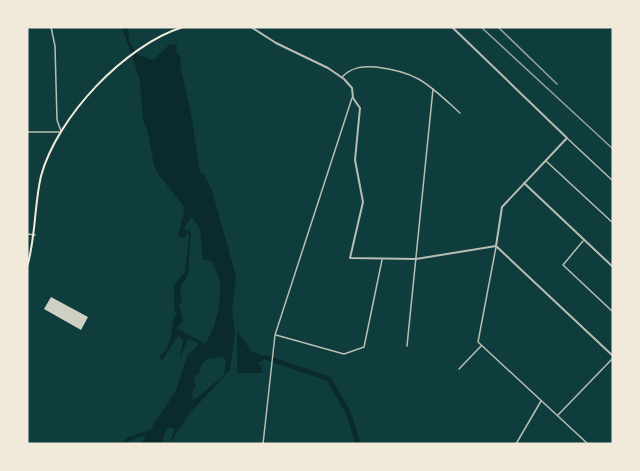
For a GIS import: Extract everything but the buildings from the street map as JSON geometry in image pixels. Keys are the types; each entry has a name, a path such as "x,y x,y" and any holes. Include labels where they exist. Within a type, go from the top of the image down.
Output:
{"main road":[{"path":"27,267 35,235 41,176 62,132 107,75 127,56 138,48 183,27"}],"street":[{"path":"27,132 62,132 57,120 55,46 51,27"},
{"path":"251,27 342,77 352,88 352,97 275,335 263,444"},
{"path":"452,27 613,181"},
{"path":"342,77 360,66 408,72 433,89 460,113"},
{"path":"407,346 433,89"},
{"path":"352,97 360,108 355,160 363,202 354,232 350,258 416,259 496,246"},
{"path":"567,138 500,209 496,246 478,342 588,444"},
{"path":"546,160 613,223"},
{"path":"524,183 613,267"},
{"path":"27,234 35,235"},
{"path":"584,240 562,265 613,312"},
{"path":"496,246 613,357 558,416"},
{"path":"275,335 344,354 364,347 382,260"},
{"path":"459,369 482,345"},
{"path":"516,444 541,400"}],"water":[{"path":"122,27 128,27 129,41 138,55 153,60 170,44 177,45 176,52 181,58 180,65 191,114 200,172 204,174 212,191 236,276 232,312 235,331 230,370 190,413 169,444 175,429 170,427 166,429 162,444 141,444 146,437 141,436 122,444 127,438 150,430 176,391 187,356 199,344 188,339 180,358 183,340 178,336 162,361 159,356 166,349 172,333 174,316 177,314 174,309 174,285 185,272 189,237 188,233 183,238 178,235 185,208 158,174 154,165 147,129 143,121 140,80","holes":["192,217 200,229 203,260 212,261 220,282 218,310 205,344 177,328 183,321 179,304 182,303 180,288 188,275 191,231 185,230 184,227","222,357 226,361 224,375 193,401 192,393 196,387 193,378 200,372 201,365 207,359"]},
{"path":"237,331 251,351 265,357 263,361 257,363 262,367 262,373 237,373"}],"waterway":[{"path":"265,357 329,379 348,412 358,444"}],"railway":[{"path":"481,27 613,149"},
{"path":"498,27 557,84"}]}
